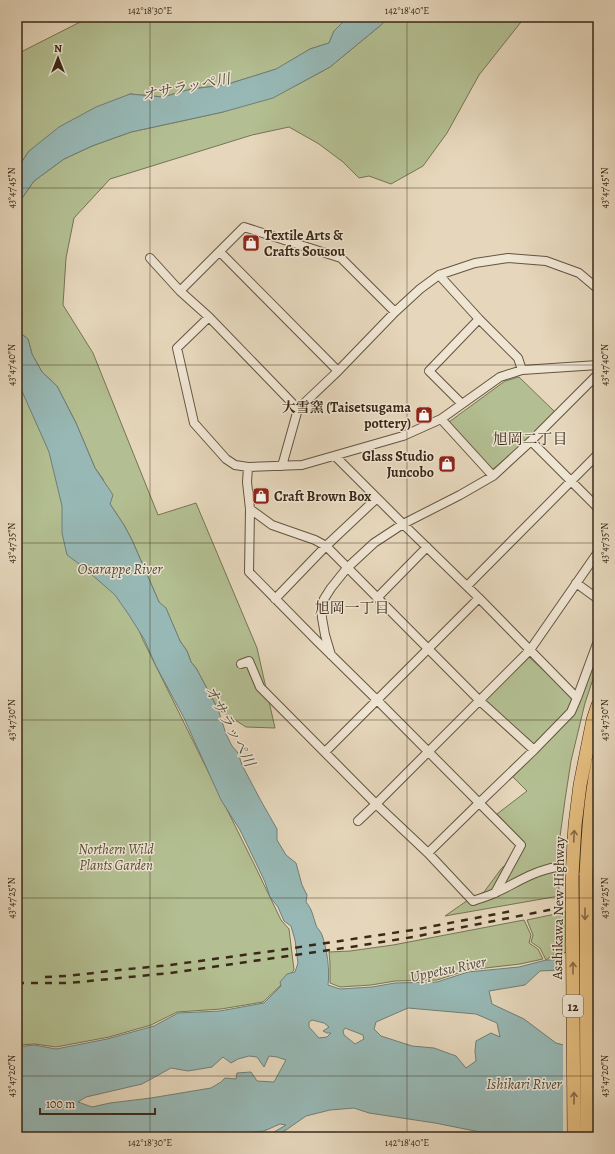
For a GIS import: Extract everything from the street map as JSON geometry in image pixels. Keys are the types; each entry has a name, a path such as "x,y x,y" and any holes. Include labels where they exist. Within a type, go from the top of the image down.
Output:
{"highway":[{"name":"Asahikawa New Highway","path":"574,1137 572,875 575,825 580,784 593,720 598,706"},
{"name":"Asahikawa New Highway","path":"587,1137 586,875 589,819 598,762"}],"street":[{"path":"180,291 244,227 341,258 395,312"},
{"path":"220,252 338,371"},
{"path":"150,258 180,291 209,317 298,408"},
{"path":"282,466 298,408 338,371 395,312 420,289 439,275 475,263 508,258 546,261 579,273 598,289"},
{"path":"439,275 479,319 518,358 522,370"},
{"path":"209,317 177,348 194,423 226,459 235,465 248,467 302,465 403,436 441,419 500,377 522,370 598,365"},
{"path":"462,404 429,371 479,319"},
{"path":"331,655 325,635 321,608 324,599 331,588 347,568 374,542 403,524 460,496 493,476 531,441 598,374"},
{"path":"441,419 493,476"},
{"path":"531,441 598,508"},
{"path":"468,586 598,454"},
{"path":"335,456 468,586 577,698"},
{"path":"248,467 247,482 250,509 249,572 521,845 495,893"},
{"path":"275,598 326,546 377,498"},
{"path":"250,509 272,525 315,540 326,546 428,649 534,750"},
{"path":"377,598 427,547"},
{"path":"358,821 530,650 598,552"},
{"path":"576,583 598,599"},
{"path":"325,752 479,598"},
{"path":"428,853 571,712 598,641"},
{"path":"241,664 249,661 260,687 376,804 428,853 473,901 495,893 518,880 543,870 556,867"}],"green space":[{"path":"90,17 348,17 334,31 329,43 310,49 277,69 225,85 191,89 163,97 130,94 29,151 17,169 17,54"},
{"path":"388,17 525,17 479,75 447,133 423,166 391,184 369,176 359,178 343,162 319,144 289,127 252,135 110,179 74,218 66,258 63,305 93,353 158,515 196,503 257,648 275,728 246,727 218,709 196,668 191,662 187,651 180,641 166,609 159,602 132,540 110,504 103,479 95,468 76,423 57,386 42,372 32,354 28,339 19,332 17,326 17,208 34,181 64,159 92,146 131,132 223,112 297,85 330,67 381,25"},
{"name":"Northern Wild Plants Garden","path":"17,335 143,640 281,920 289,929 294,970 263,1002 221,1009 177,1012 151,1025 109,1037 56,1047 35,1044 17,1045"},
{"path":"519,377 555,412 522,445 492,470 449,422 505,381"},
{"path":"598,647 598,664 585,703 571,761 558,851 559,896 445,916 468,900 484,892 501,869 525,845 497,814 527,791 512,776 537,751 485,701 529,657 578,702"},
{"path":"598,905 598,946 553,955 546,960 540,948 531,942 533,935 527,920"},
{"path":"524,920 531,935 529,943 538,949 543,959 520,964 468,970 437,980 395,981 371,985 340,987 330,983 329,952 350,951 393,945"}],"water":[{"path":"348,17 388,17 381,25 330,67 273,98 223,112 131,132 92,146 64,159 34,181 17,208 17,169 29,151 59,127 96,107 130,94 163,97 191,89 225,85 276,69 310,49 329,43 334,31"},
{"name":"Ishikari River","path":"17,326 19,332 28,339 32,354 42,372 57,386 76,423 95,468 113,495 110,504 132,540 159,602 166,608 180,641 187,651 191,662 196,668 218,709 226,734 232,746 238,753 242,765 277,829 277,840 286,855 296,863 302,885 307,895 306,902 324,941 327,953 328,985 340,989 372,987 395,983 437,982 468,972 519,967 546,960 598,960 598,973 561,970 540,971 525,985 489,991 492,1004 524,1019 556,1043 598,1054 598,1137 493,1137 485,1133 435,1123 369,1113 354,1108 330,1110 306,1116 273,1137 262,1137 269,1135 286,1125 280,1124 264,1131 231,1137 17,1137 17,1047 34,1045 56,1049 107,1039 154,1026 178,1013 220,1011 264,1003 281,986 280,982 287,974 295,972 298,963 295,940 291,926 284,921 278,907 270,897 265,882 240,830 221,800 184,718 156,666 144,639 115,595 67,555 62,533 62,506 49,452 17,380","holes":["408,1008 476,1014 497,1023 500,1037 491,1033 476,1041 476,1061 466,1068 456,1056 434,1048 412,1046 381,1036 374,1029 376,1022","312,1020 324,1023 329,1027 323,1031 331,1033 327,1037 319,1038 309,1027 309,1022","345,1028 363,1035 364,1039 355,1044 344,1035 343,1031","249,1056 257,1057 264,1067 269,1056 286,1060 274,1082 257,1081 251,1072 237,1073 236,1079 225,1078 211,1088 92,1107 78,1102 86,1097 142,1084 171,1068 188,1071 212,1067 223,1057 231,1063"]}],"pier":[{"path":"562,958 596,958 596,975 562,972"},
{"path":"563,1042 597,1052 597,1137 563,1137"}],"tunnel":[{"path":"556,867 598,868"}],"railway":[{"path":"17,983 69,983 170,973 413,937 598,900"},
{"path":"45,977 170,965 273,951 413,930 512,911"}],"place":[{"name":"Textile Arts & Crafts Sousou","path":"251,243"},
{"name":"大雪窯 (Taisetsugama pottery)","path":"424,415"},
{"name":"Glass Studio Juncobo","path":"447,464"},
{"name":"Craft Brown Box","path":"261,496"}],"district":[{"name":"旭岡二丁目","path":"530,439"},
{"name":"旭岡一丁目","path":"352,608"}],"water label":[{"name":"オサラッペ川","path":"186,87"},
{"name":"Osarappe River","path":"120,569"},
{"name":"オサラッペ川","path":"230,726"},
{"name":"Uppetsu River","path":"448,969"}]}
